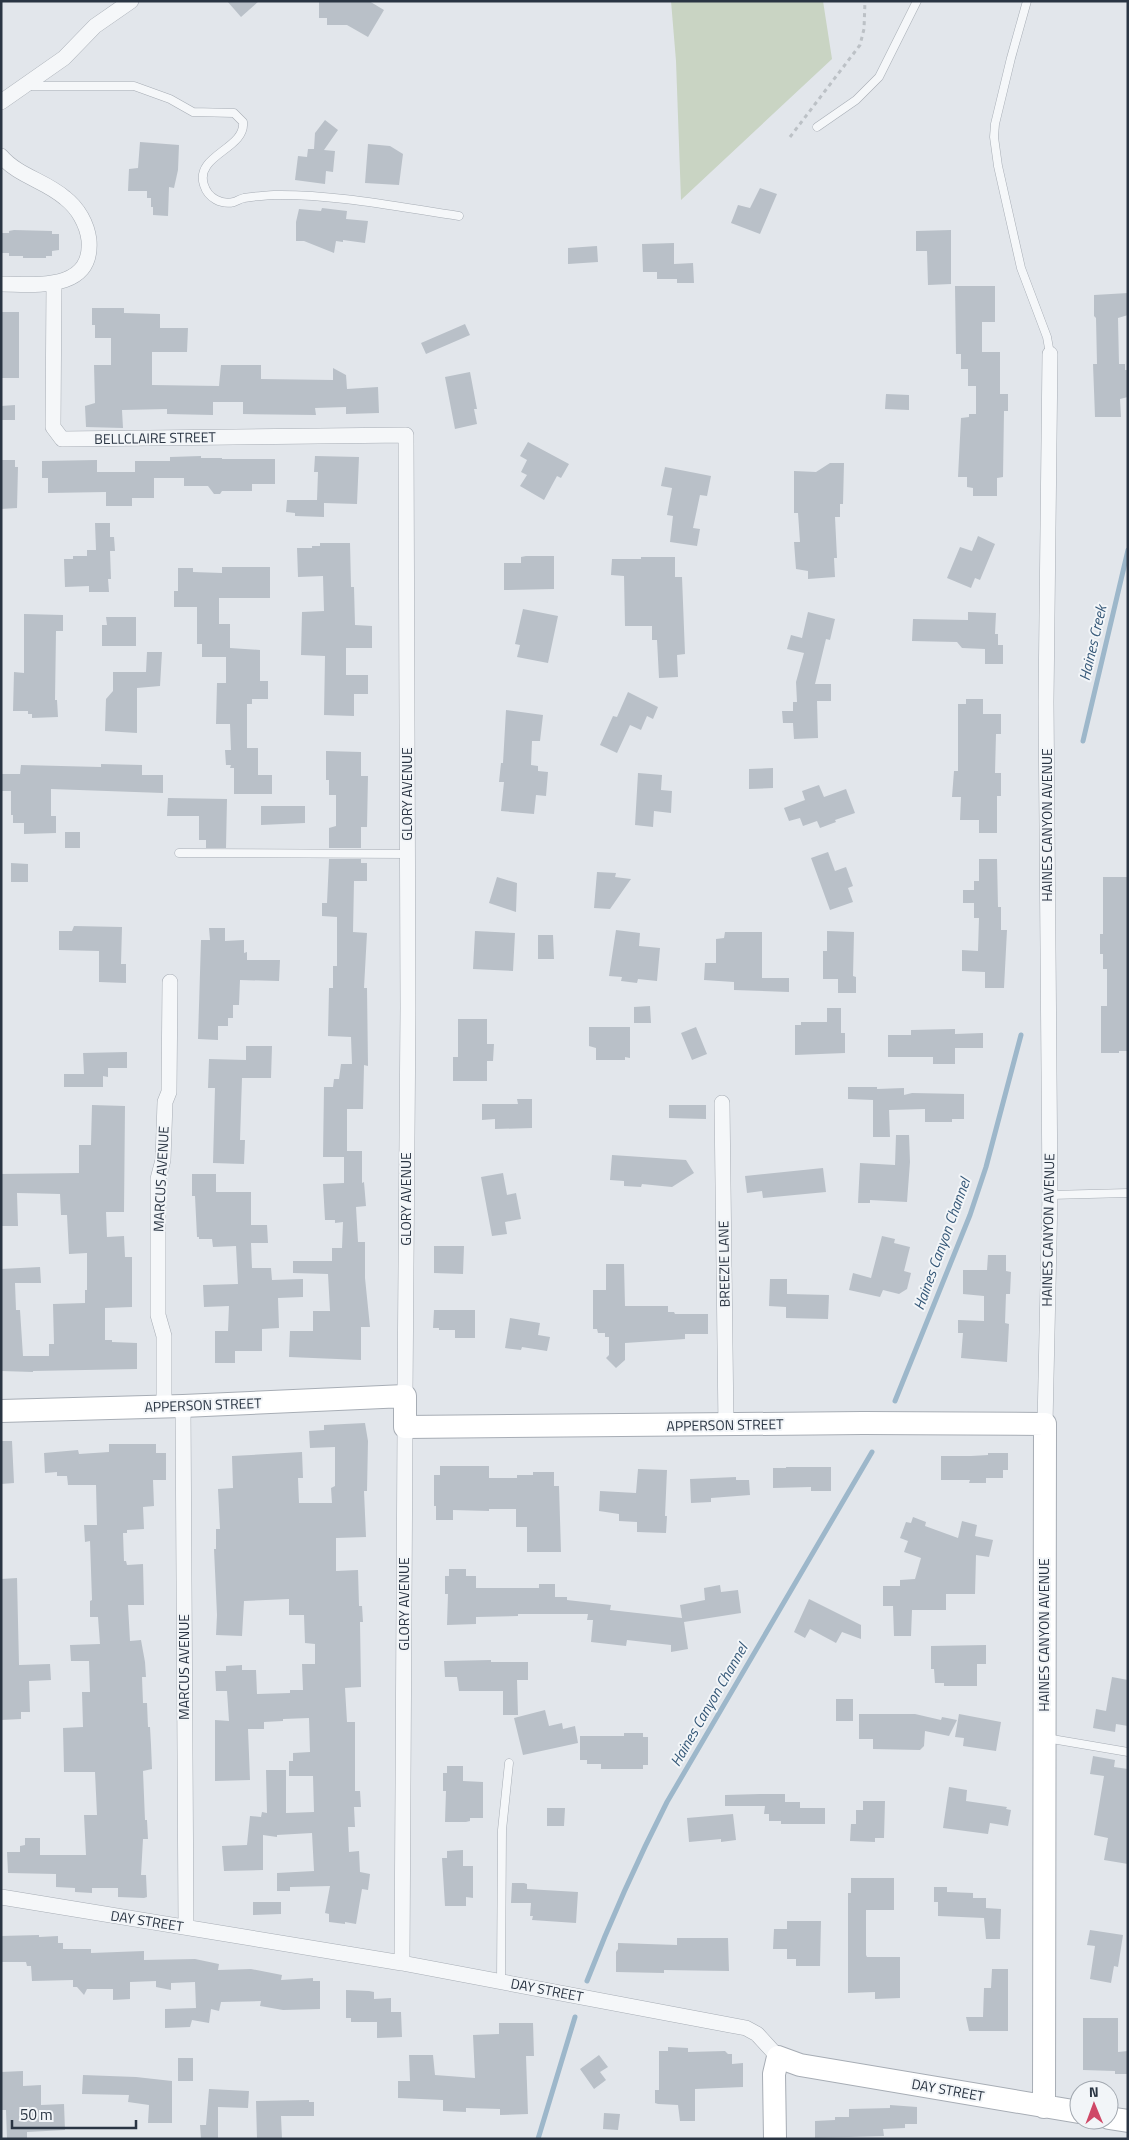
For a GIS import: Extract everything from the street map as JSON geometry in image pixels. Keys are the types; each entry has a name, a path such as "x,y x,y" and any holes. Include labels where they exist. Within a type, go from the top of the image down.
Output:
{"street":[{"path":"1,102 64,58 96,26 131,1"},
{"path":"1,156 15,169 66,198 83,221 88,233 89,246 85,266 72,277 54,283 1,284"},
{"name":"BELLCLAIRE STREET","path":"54,283 53,428 62,439 406,435"},
{"name":"HAINES CANYON AVENUE","path":"1044,2106 1045,1424 1050,1195 1046,702 1050,354"},
{"name":"GLORY AVENUE","path":"402,1963 407,854 406,435"},
{"name":"MARCUS AVENUE","path":"170,982 169,1092 164,1102 163,1160 158,1180 158,1315 164,1336 173,1406 186,1927"},
{"name":"BREEZIE LANE","path":"722,1103 726,1426"},
{"name":"APPERSON STREET","path":"1,1411 405,1396"},
{"name":"APPERSON STREET","path":"405,1427 726,1426 863,1423 1045,1424"},
{"name":"DAY STREET","path":"1,1897 402,1963 746,2028 757,2034 778,2057 800,2065 1069,2110"},
{"path":"775,2139 774,2074 778,2057"}],"lane":[{"path":"817,127 860,96 879,77 918,1"},
{"path":"1027,1 995,124 996,151 1021,268 1047,337 1050,354"},
{"path":"21,87 42,85 134,86 170,99 193,112 238,115 244,127 241,135 210,162 203,173 202,179 207,193 220,202 227,203 260,196 315,197 367,202 459,216"},
{"path":"179,853 407,854"},
{"path":"1050,1195 1128,1193"},
{"path":"1044,1737 1128,1752"},
{"path":"501,1981 502,1830 509,1763"}],"path":[{"path":"790,137 860,45 864,29 865,1"}],"green space":[{"path":"671,1 823,1 832,59 681,200 676,61"}],"building":[{"path":"227,1 259,1 241,17"},
{"path":"319,1 369,1 384,10 368,37 347,25 327,25 327,18 319,18"},
{"path":"325,120 338,130 324,150 335,151 333,172 326,171 325,184 295,180 298,156 307,157 308,149 314,149 315,133"},
{"path":"140,142 179,145 178,170 174,188 169,187 168,216 153,215 151,198 147,198 147,191 128,191 129,169 138,168"},
{"path":"368,144 390,146 403,154 399,185 365,183"},
{"path":"760,188 777,194 760,234 731,223 738,205 750,208"},
{"path":"322,208 347,211 346,219 368,221 365,243 336,241 334,253 304,241 296,241 296,222 299,209 321,211"},
{"path":"951,230 951,284 928,285 927,251 916,251 916,231"},
{"path":"9,231 52,231 52,234 59,234 59,250 52,251 52,256 46,256 46,258 23,258 23,256 9,256 9,253 1,253 1,233 9,233"},
{"path":"674,243 674,264 693,263 694,283 677,283 677,279 657,279 657,272 643,272 642,244"},
{"path":"597,246 598,262 568,264 568,248"},
{"path":"955,286 995,286 995,322 982,322 982,352 1000,352 1000,394 1008,394 1008,411 1004,411 1003,477 997,478 997,496 973,496 973,488 967,487 967,477 958,477 961,418 969,417 969,414 976,414 976,386 968,386 968,369 961,369 961,354 956,354"},
{"path":"1128,293 1128,315 1118,318 1119,364 1125,364 1125,370 1128,370 1128,397 1120,399 1121,417 1095,417 1093,364 1097,364 1094,295"},
{"path":"92,308 124,308 124,313 160,314 160,328 188,328 187,352 152,352 152,385 219,386 221,365 261,365 261,379 333,380 333,368 346,375 347,389 378,387 379,413 346,414 346,407 315,408 316,415 243,414 243,402 213,402 213,415 167,414 167,409 122,410 123,428 86,427 85,406 95,403 94,365 111,365 111,338 95,338 95,325 92,325"},
{"path":"1,312 19,312 19,378 1,378"},
{"path":"465,324 470,335 426,354 421,343"},
{"path":"470,372 477,409 474,409 477,424 455,429 445,377"},
{"path":"886,394 909,395 909,410 885,409"},
{"path":"15,405 15,420 1,420 1,406"},
{"path":"528,442 569,464 561,478 557,476 544,500 520,486 527,475 521,472 527,460 520,456"},
{"path":"201,456 201,458 222,459 275,459 275,484 252,484 252,491 222,491 220,494 214,494 208,486 184,486 184,478 154,478 154,498 132,498 132,506 106,506 106,492 48,493 48,478 42,478 42,461 97,460 97,472 135,472 135,461 170,461 170,457"},
{"path":"315,456 359,457 357,504 324,503 324,517 295,516 295,513 286,512 287,500 317,500 318,472 314,472"},
{"path":"1,460 15,460 15,467 18,467 17,508 1,509"},
{"path":"830,463 844,463 843,504 840,504 840,517 835,517 837,558 834,558 835,577 808,579 808,571 796,569 794,542 800,542 798,513 794,513 794,471 816,472"},
{"path":"665,467 711,476 707,496 700,495 693,528 700,529 697,546 670,542 673,516 667,515 672,488 661,486"},
{"path":"95,523 110,523 110,537 114,537 115,551 110,551 111,579 108,579 109,592 89,592 89,586 65,587 64,559 73,559 73,556 87,556 87,550 96,550"},
{"path":"978,536 995,544 980,580 975,578 971,588 947,578 960,547 972,551"},
{"path":"320,543 350,543 351,587 354,587 355,625 372,626 372,648 346,648 346,675 368,675 368,694 354,694 354,716 324,715 325,656 301,655 302,612 324,611 323,576 298,577 297,548 312,548 312,546 320,546"},
{"path":"554,556 554,589 504,590 504,563 521,563 521,557"},
{"path":"641,557 675,557 675,577 682,577 685,654 677,655 678,677 659,678 657,640 652,640 652,626 625,626 624,576 611,575 612,559 641,559"},
{"path":"222,567 270,567 270,598 219,598 219,624 230,624 230,648 260,650 260,681 268,681 268,699 252,699 252,704 247,704 247,748 258,748 258,775 272,775 272,794 234,794 234,768 230,768 231,765 226,765 225,750 231,750 230,724 216,724 217,683 226,683 226,657 202,657 202,644 197,644 197,607 174,607 174,591 178,591 178,568 193,568 193,572 222,573"},
{"path":"523,609 558,616 548,663 517,657 520,645 515,644"},
{"path":"808,612 835,619 830,640 826,639 815,684 831,684 831,701 817,701 818,738 794,739 793,723 783,723 782,711 793,711 793,702 797,702 796,682 804,653 787,649 791,635 802,638"},
{"path":"968,612 996,613 995,634 998,634 998,645 1003,645 1003,664 985,664 985,649 962,648 957,642 912,641 913,619 968,620"},
{"path":"24,614 63,615 63,631 56,631 55,700 57,700 58,717 32,718 32,714 28,714 28,711 13,711 14,672 24,673"},
{"path":"106,617 136,617 136,646 102,646 102,625 107,625"},
{"path":"147,652 162,652 160,686 137,688 137,733 105,731 106,699 113,691 113,672 146,672"},
{"path":"628,692 658,707 653,719 647,716 641,730 630,725 617,753 600,745 613,716 617,717"},
{"path":"966,699 983,699 983,714 1001,714 1001,734 996,734 995,773 1001,773 1001,796 997,796 997,833 979,833 979,820 960,820 961,797 952,797 954,771 958,771 958,704 966,704"},
{"path":"506,710 543,715 540,741 532,741 531,765 538,766 538,771 548,772 546,796 536,795 534,814 501,811 504,782 499,782 501,763 503,763"},
{"path":"326,751 361,752 361,776 368,776 367,827 361,827 361,848 329,848 329,828 336,826 336,795 329,795 329,780 326,780"},
{"path":"101,764 142,765 142,775 163,775 163,793 51,789 51,816 56,816 56,833 24,834 24,823 13,823 11,791 1,791 1,774 20,774 21,765 101,767"},
{"path":"773,768 773,788 749,789 749,769"},
{"path":"638,773 662,775 661,790 672,791 671,813 654,811 653,827 635,825"},
{"path":"819,785 824,797 846,789 855,813 820,828 817,821 803,826 800,818 789,821 784,808 805,800 802,791"},
{"path":"168,798 227,799 226,848 206,848 206,840 199,840 199,816 167,816"},
{"path":"261,806 305,806 305,823 261,825"},
{"path":"65,832 80,832 80,848 65,848"},
{"path":"828,852 835,871 846,867 853,886 848,888 853,902 830,910 811,858"},
{"path":"329,859 361,859 361,863 367,863 367,881 354,881 353,932 367,933 364,988 367,988 368,1066 364,1065 363,1109 347,1109 347,1151 362,1151 362,1183 364,1182 366,1206 356,1207 358,1242 365,1242 365,1278 370,1327 361,1327 361,1360 289,1357 290,1331 313,1331 313,1311 330,1311 328,1274 293,1273 293,1261 332,1261 332,1248 342,1248 343,1222 335,1223 335,1220 325,1220 323,1184 344,1183 344,1157 323,1157 324,1087 333,1087 334,1079 339,1079 341,1064 352,1064 351,1037 328,1036 329,988 333,988 333,966 337,966 337,917 322,916 322,903 327,903"},
{"path":"979,859 997,859 998,907 1001,907 1001,930 1007,930 1004,988 985,988 985,972 962,971 962,950 978,951 979,918 974,918 974,903 963,903 963,890 974,890 974,881 979,881"},
{"path":"11,863 28,864 28,882 11,882"},
{"path":"597,872 616,873 615,877 631,879 610,909 594,908"},
{"path":"497,877 517,883 516,912 489,903"},
{"path":"1103,877 1128,877 1128,1051 1119,1051 1119,1053 1101,1053 1101,1006 1107,1006 1107,969 1103,969 1103,954 1100,954 1100,934 1103,934"},
{"path":"74,926 122,927 121,964 126,964 126,983 99,982 99,951 59,950 59,931 72,931"},
{"path":"209,928 225,928 225,941 244,940 244,953 247,952 247,960 280,960 279,981 240,980 239,1005 233,1005 233,1018 228,1018 228,1026 218,1026 218,1040 198,1039 201,940 210,940"},
{"path":"616,930 640,933 639,946 660,948 657,981 638,979 637,983 621,981 622,977 609,976"},
{"path":"475,931 515,933 513,971 473,969"},
{"path":"827,931 854,932 853,976 856,977 856,993 838,993 838,979 823,979 823,951 827,951"},
{"path":"725,932 762,932 762,978 789,978 789,992 734,990 734,982 704,980 705,963 716,963 716,939 724,938"},
{"path":"538,935 553,935 554,959 538,959"},
{"path":"650,1006 651,1023 634,1023 634,1007"},
{"path":"827,1008 841,1008 841,1033 845,1033 845,1053 795,1055 795,1025 801,1025 801,1022 827,1022"},
{"path":"458,1019 487,1019 487,1044 494,1044 493,1061 487,1061 487,1081 453,1081 453,1057 458,1057"},
{"path":"589,1027 630,1027 630,1058 625,1057 625,1060 596,1060 596,1048 589,1046"},
{"path":"696,1027 707,1054 692,1060 681,1033"},
{"path":"955,1029 955,1034 983,1033 983,1048 955,1048 955,1064 933,1064 933,1057 888,1057 888,1035 911,1035 911,1030"},
{"path":"246,1046 272,1046 271,1078 242,1078 240,1140 245,1140 244,1164 213,1163 215,1088 208,1088 209,1059 246,1060"},
{"path":"127,1052 127,1068 108,1068 108,1077 103,1076 103,1087 64,1087 64,1074 84,1074 83,1053"},
{"path":"848,1087 904,1088 904,1095 912,1093 964,1094 964,1119 952,1119 952,1122 925,1122 925,1109 889,1110 890,1137 873,1137 873,1100 848,1099"},
{"path":"517,1099 532,1099 532,1128 495,1129 495,1119 482,1120 482,1104 518,1104"},
{"path":"92,1105 125,1106 124,1212 106,1212 107,1237 124,1236 125,1257 132,1257 132,1307 105,1308 105,1340 137,1343 137,1369 1,1371 1,1269 40,1267 41,1283 15,1283 16,1310 20,1310 23,1356 49,1356 49,1344 54,1344 53,1304 85,1303 87,1253 69,1254 67,1215 61,1215 60,1194 17,1193 18,1226 1,1226 1,1174 79,1173 79,1145 91,1145"},
{"path":"669,1105 706,1105 706,1119 669,1118"},
{"path":"896,1135 909,1135 910,1162 907,1202 870,1200 870,1203 858,1203 860,1163 895,1165"},
{"path":"612,1155 686,1160 694,1173 672,1187 642,1184 641,1187 624,1186 624,1181 610,1180"},
{"path":"823,1168 826,1192 763,1198 762,1191 747,1193 745,1176"},
{"path":"503,1173 507,1195 516,1193 521,1219 505,1222 507,1234 492,1236 481,1177"},
{"path":"192,1174 216,1174 216,1192 251,1192 251,1225 267,1225 268,1243 251,1243 252,1268 271,1268 272,1280 303,1279 303,1297 278,1298 279,1328 262,1329 262,1351 235,1351 235,1363 215,1363 215,1331 228,1331 229,1306 204,1307 203,1285 238,1284 236,1246 213,1247 212,1239 199,1239 197,1237 195,1196 192,1196"},
{"path":"882,1236 895,1239 894,1243 910,1247 904,1271 911,1273 907,1289 899,1294 883,1290 880,1297 849,1290 853,1273 871,1278"},
{"path":"434,1246 464,1246 463,1274 434,1273"},
{"path":"988,1255 1006,1255 1006,1271 1011,1272 1010,1294 1006,1294 1005,1323 1009,1324 1007,1362 961,1358 963,1333 958,1333 958,1320 984,1321 984,1296 963,1294 963,1270 987,1270"},
{"path":"606,1264 624,1264 625,1306 668,1306 668,1312 674,1312 675,1314 708,1314 708,1334 685,1334 685,1339 625,1343 625,1360 616,1368 606,1358 609,1355 609,1337 605,1337 605,1333 598,1333 597,1329 593,1329 593,1290 606,1290"},
{"path":"770,1279 787,1279 787,1294 829,1295 828,1319 786,1318 786,1307 769,1306"},
{"path":"434,1310 475,1310 475,1338 455,1338 455,1330 433,1328"},
{"path":"510,1318 540,1323 538,1335 550,1337 547,1351 522,1347 521,1350 505,1348"},
{"path":"365,1423 368,1441 367,1491 364,1491 366,1537 336,1538 336,1571 358,1570 359,1606 362,1606 363,1622 360,1622 361,1687 345,1688 347,1722 355,1722 355,1791 360,1791 361,1807 354,1807 355,1827 348,1827 349,1852 359,1851 360,1872 370,1874 368,1890 362,1889 356,1924 345,1922 345,1924 329,1922 329,1914 325,1913 330,1886 290,1887 290,1891 277,1891 277,1873 314,1871 312,1833 277,1835 277,1837 263,1835 263,1870 224,1871 222,1846 247,1845 250,1816 261,1817 262,1812 267,1813 266,1770 286,1770 286,1813 314,1812 313,1776 289,1776 289,1761 293,1761 293,1753 310,1752 309,1718 283,1719 283,1721 264,1722 264,1729 248,1729 250,1780 215,1781 215,1720 229,1721 227,1691 216,1691 215,1671 226,1671 226,1666 242,1665 242,1670 256,1670 257,1694 290,1693 290,1690 303,1690 302,1664 315,1664 315,1644 305,1643 304,1615 289,1615 289,1599 244,1601 242,1636 216,1635 214,1549 216,1549 216,1529 220,1529 218,1489 233,1488 232,1456 302,1452 303,1478 298,1478 299,1503 332,1503 331,1488 335,1486 335,1447 310,1448 309,1431 324,1430 324,1425"},
{"path":"1,1441 12,1441 14,1483 1,1484"},
{"path":"109,1444 156,1444 156,1453 166,1453 166,1480 153,1480 154,1506 143,1507 144,1529 127,1530 127,1533 123,1533 124,1561 126,1561 127,1565 143,1564 144,1605 128,1605 130,1641 141,1640 145,1662 146,1677 142,1677 143,1703 147,1703 151,1745 152,1769 143,1771 145,1820 147,1820 148,1839 143,1839 141,1875 146,1875 147,1897 144,1898 118,1897 118,1888 92,1888 92,1893 75,1892 75,1888 56,1887 56,1874 8,1873 7,1852 20,1852 20,1846 25,1845 25,1838 40,1838 40,1855 86,1855 84,1815 97,1815 95,1772 64,1772 63,1728 83,1727 82,1692 90,1692 89,1661 71,1661 70,1645 100,1644 98,1617 90,1617 90,1601 92,1600 90,1541 85,1542 84,1525 97,1525 96,1485 68,1485 67,1476 57,1476 57,1472 45,1473 44,1453 78,1450 79,1454 109,1452"},
{"path":"988,1453 1008,1453 1008,1470 1003,1470 1003,1478 986,1478 986,1483 969,1483 970,1480 941,1480 941,1456 988,1455"},
{"path":"440,1466 489,1466 489,1478 517,1478 517,1475 533,1475 533,1472 554,1472 554,1486 559,1486 561,1552 527,1552 527,1527 516,1527 516,1509 489,1509 489,1511 453,1510 453,1520 436,1520 434,1475 440,1475"},
{"path":"831,1467 831,1491 811,1491 811,1487 773,1488 773,1468"},
{"path":"638,1469 667,1470 666,1533 637,1532 637,1522 619,1521 619,1514 599,1511 600,1491 636,1493"},
{"path":"736,1477 736,1480 749,1480 750,1495 711,1498 711,1502 691,1503 690,1479"},
{"path":"913,1517 926,1522 925,1526 958,1538 962,1521 977,1525 975,1536 993,1540 989,1557 976,1555 975,1594 946,1594 946,1610 912,1610 911,1636 894,1636 893,1606 883,1606 883,1586 900,1586 900,1580 915,1579 921,1558 904,1552 908,1541 900,1538 906,1522 911,1523"},
{"path":"449,1569 466,1569 466,1576 476,1576 476,1588 539,1588 539,1584 555,1584 555,1597 567,1597 567,1600 611,1605 610,1610 682,1618 680,1605 705,1600 704,1588 720,1585 721,1592 738,1590 741,1613 684,1622 688,1649 671,1652 671,1645 627,1640 626,1646 591,1642 593,1620 587,1620 588,1614 518,1614 518,1616 476,1617 476,1624 447,1625 448,1594 445,1594 445,1576 449,1576"},
{"path":"17,1578 19,1665 50,1664 51,1680 29,1681 30,1712 21,1712 21,1719 1,1720 1,1579"},
{"path":"809,1599 861,1625 861,1639 842,1632 836,1643 810,1629 805,1638 794,1632"},
{"path":"986,1645 986,1664 977,1664 977,1686 944,1686 944,1683 935,1683 934,1669 931,1669 931,1646"},
{"path":"491,1660 491,1662 528,1662 528,1680 517,1680 518,1715 503,1715 503,1691 459,1691 457,1677 445,1677 444,1661"},
{"path":"1112,1677 1128,1680 1128,1726 1116,1724 1115,1732 1093,1728 1096,1709 1106,1711"},
{"path":"836,1699 853,1699 853,1721 836,1721"},
{"path":"545,1710 549,1726 562,1723 563,1729 575,1726 578,1743 523,1755 514,1718"},
{"path":"859,1714 915,1714 941,1720 942,1717 957,1720 949,1736 925,1731 924,1746 920,1750 873,1749 873,1739 859,1739"},
{"path":"959,1714 1001,1722 996,1751 963,1746 964,1738 955,1737"},
{"path":"624,1733 643,1733 643,1737 648,1737 648,1765 643,1765 643,1769 601,1769 601,1764 587,1764 587,1760 580,1760 580,1736 624,1736"},
{"path":"1093,1756 1115,1760 1114,1767 1128,1769 1128,1864 1104,1860 1108,1838 1094,1835 1104,1776 1090,1774"},
{"path":"447,1766 463,1766 463,1781 483,1782 483,1818 470,1818 470,1821 466,1822 445,1822 446,1791 443,1791 443,1773 447,1773"},
{"path":"949,1787 967,1790 966,1801 1007,1807 1006,1809 1011,1810 1008,1826 990,1823 988,1834 943,1828"},
{"path":"785,1794 785,1802 800,1802 800,1808 825,1808 825,1824 781,1824 781,1821 769,1821 769,1814 764,1814 765,1806 725,1806 725,1795"},
{"path":"863,1801 885,1801 884,1838 875,1838 875,1842 850,1841 851,1824 856,1824 856,1810 863,1810"},
{"path":"547,1808 565,1808 564,1826 547,1826"},
{"path":"733,1814 736,1840 721,1842 721,1839 689,1842 687,1818"},
{"path":"463,1850 463,1866 473,1866 473,1898 466,1897 466,1906 445,1906 442,1858 447,1858 447,1851"},
{"path":"851,1878 894,1878 894,1910 866,1910 866,1955 867,1957 900,1957 900,1998 875,1999 875,1992 848,1993 848,1893 851,1893"},
{"path":"512,1883 527,1884 527,1889 578,1892 576,1923 532,1920 533,1916 530,1916 531,1903 511,1903"},
{"path":"934,1887 947,1887 947,1892 973,1893 973,1898 986,1898 986,1908 1001,1909 1000,1939 986,1939 984,1918 938,1916 938,1902 934,1902"},
{"path":"253,1902 281,1902 281,1914 253,1915"},
{"path":"787,1921 821,1921 820,1966 796,1966 796,1959 787,1959 787,1949 773,1949 774,1929 787,1929"},
{"path":"1090,1930 1123,1935 1118,1967 1114,1966 1111,1983 1090,1979 1095,1946 1087,1945"},
{"path":"39,1935 39,1937 58,1936 58,1943 63,1943 63,1949 91,1949 91,1953 144,1951 144,1960 195,1959 219,1964 218,1970 251,1969 282,1975 281,1980 313,1978 313,1981 320,1981 320,2009 283,2010 260,2006 261,2001 221,2002 219,2011 211,2009 209,2023 192,2020 190,2027 165,2028 165,2009 196,2008 195,1982 171,1983 171,1990 156,1987 156,1981 130,1982 130,1999 113,2000 113,1989 87,1989 84,1995 77,1987 73,1987 73,1980 32,1981 31,1966 27,1966 26,1962 1,1962 1,1936"},
{"path":"677,1938 728,1938 729,1971 664,1970 664,1973 616,1972 618,1943 677,1945"},
{"path":"992,1969 1008,1969 1008,2031 969,2031 966,2017 983,2017 984,1988 991,1988"},
{"path":"346,1990 374,1992 374,1999 391,1998 391,2012 401,2012 402,2037 377,2038 377,2022 351,2022 351,2018 346,2018"},
{"path":"1083,2018 1118,2018 1118,2052 1128,2051 1128,2074 1115,2074 1115,2071 1083,2070"},
{"path":"499,2023 533,2023 534,2056 526,2056 528,2114 500,2115 500,2109 466,2108 466,2112 443,2111 443,2100 398,2098 398,2081 410,2081 409,2055 433,2055 435,2075 475,2078 473,2035 499,2034"},
{"path":"668,2047 688,2048 688,2052 725,2051 728,2054 732,2054 732,2064 743,2063 743,2087 695,2089 695,2121 680,2121 678,2105 655,2103 655,2090 659,2090 659,2051 668,2051"},
{"path":"599,2055 608,2067 600,2072 606,2080 594,2089 580,2069"},
{"path":"178,2058 193,2058 193,2081 178,2081"},
{"path":"23,2071 23,2086 41,2085 41,2105 64,2104 65,2130 27,2132 27,2138 7,2139 6,2110 1,2110 1,2072"},
{"path":"83,2075 136,2077 172,2081 172,2123 148,2123 149,2105 128,2102 129,2095 82,2094"},
{"path":"209,2089 249,2091 248,2108 218,2107 218,2139 201,2139 200,2125 206,2125"},
{"path":"309,2100 309,2102 314,2102 314,2116 281,2116 282,2139 257,2139 256,2101"},
{"path":"890,2105 917,2107 917,2124 905,2124 905,2128 883,2129 884,2136 815,2138 815,2121 835,2120 835,2117 849,2117 849,2109 890,2108"},
{"path":"604,2113 620,2114 618,2130 603,2129"}],"waterway":[{"name":"Haines Creek","path":"1083,741 1128,550"},
{"name":"Haines Canyon Channel","path":"895,1401 970,1215 986,1167 1021,1035"},
{"name":"Haines Canyon Channel","path":"587,1981 625,1890 667,1802 872,1452"},
{"name":"Haines Canyon Channel","path":"538,2139 575,2017"}]}
